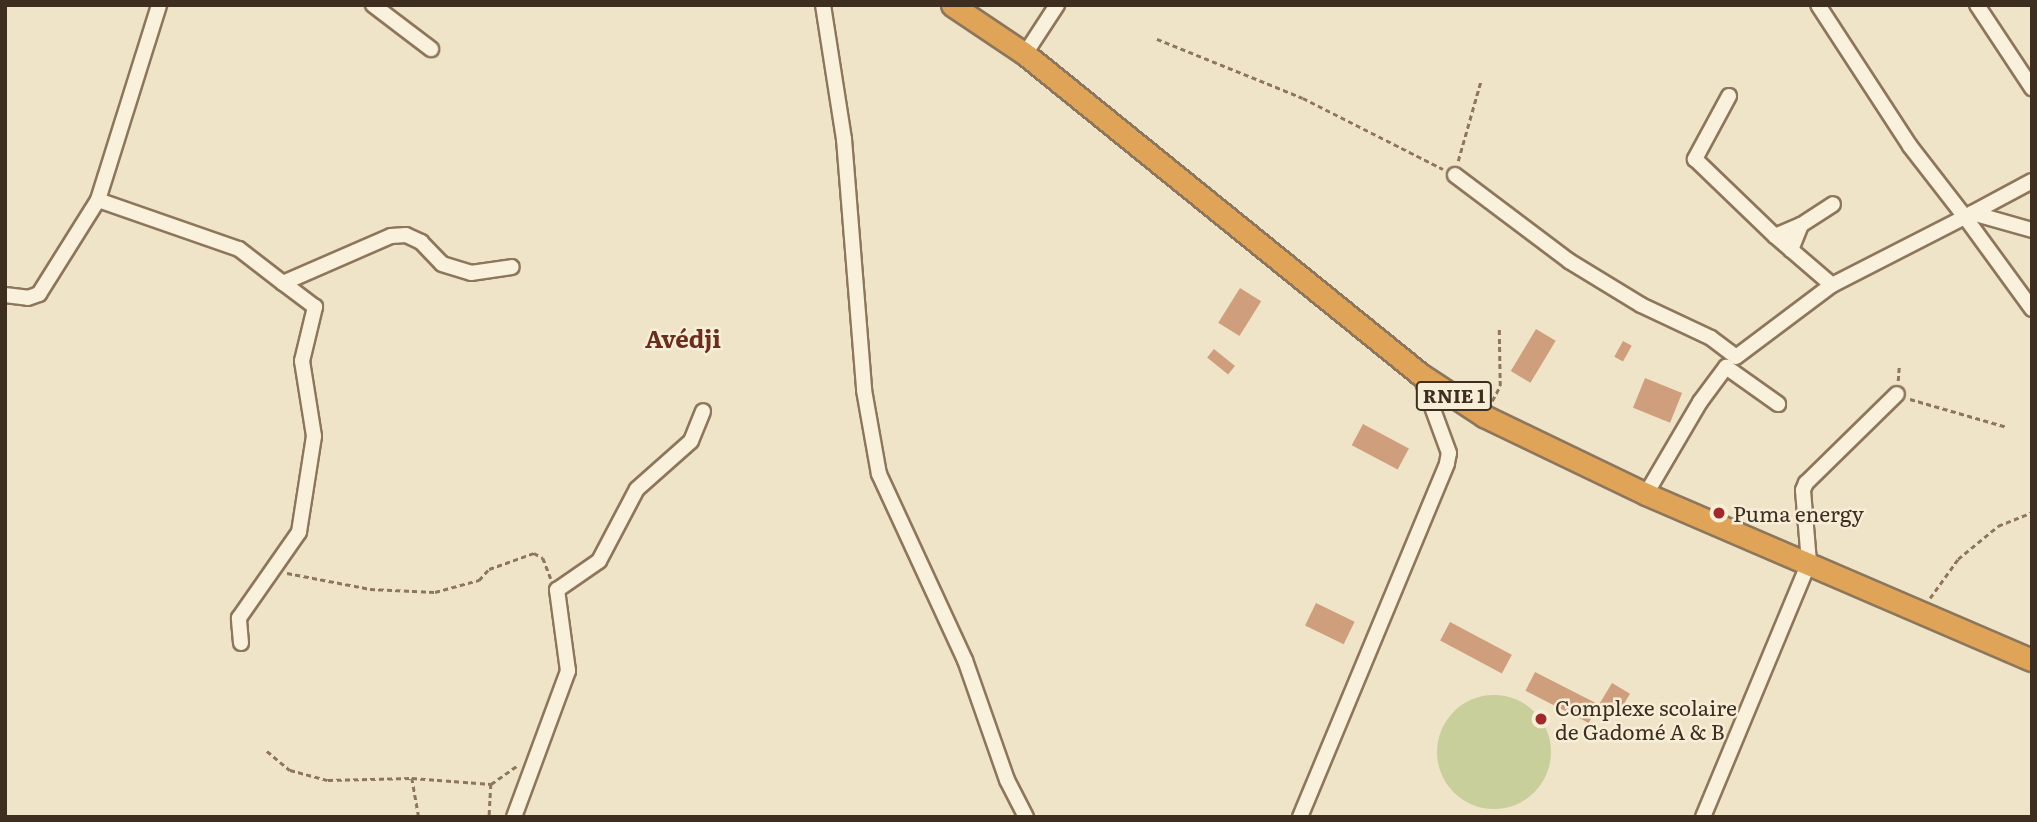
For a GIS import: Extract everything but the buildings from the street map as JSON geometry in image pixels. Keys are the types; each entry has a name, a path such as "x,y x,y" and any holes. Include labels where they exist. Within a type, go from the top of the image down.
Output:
{"highway":[{"name":"RNIE 1","path":"952,5 1025,54 1420,374 1484,416 1646,494 2032,660"}],"street":[{"path":"5,295 28,298 39,294 98,200 159,5"},
{"path":"373,5 431,50"},
{"path":"823,5 844,139 864,390 879,474 965,660 1007,780 1026,817"},
{"path":"1025,54 1057,5"},
{"path":"1818,5 1910,146 1968,215 2032,309"},
{"path":"1977,5 2032,88"},
{"path":"1729,96 1695,159 1775,236 1832,285"},
{"path":"1455,175 1569,261 1641,305 1711,338 1731,362 1778,404"},
{"path":"1646,494 1700,402 1731,362 1832,285 2032,181"},
{"path":"98,200 239,249 315,307 302,360 314,436 299,532 239,618 241,643"},
{"path":"1775,236 1801,225 1833,204"},
{"path":"1968,215 2032,230"},
{"path":"1791,250 1801,225"},
{"path":"283,283 391,236 406,235 421,242 442,264 471,273 512,267"},
{"path":"1300,817 1447,463 1449,453 1420,374"},
{"path":"1703,817 1809,562 1803,490 1806,483 1897,394"},
{"path":"514,817 568,671 557,590 599,561 637,489 691,441 704,411"}],"path":[{"path":"1157,38 1303,98 1455,175 1481,80"},
{"path":"1497,392 1499,328"},
{"path":"1899,367 1897,394 2007,427"},
{"path":"1922,611 1958,559 1998,526 2032,512"},
{"path":"273,571 370,589 435,592 479,580 489,569 534,553 542,558 557,590"},
{"path":"267,751 303,775 371,782 412,778 491,784 489,817"},
{"path":"412,778 419,817"}],"green space":[{"path":"1494,695 1516,699 1534,712 1547,730 1551,752 1547,774 1534,792 1516,805 1494,809 1472,805 1454,792 1441,774 1437,752 1441,730 1454,712 1472,699"}],"place":[{"name":"Puma energy","path":"1719,513"},
{"name":"Complexe scolaire de Gadomé A & B","path":"1541,719"}],"district":[{"name":"Avédji","path":"683,338"}]}
